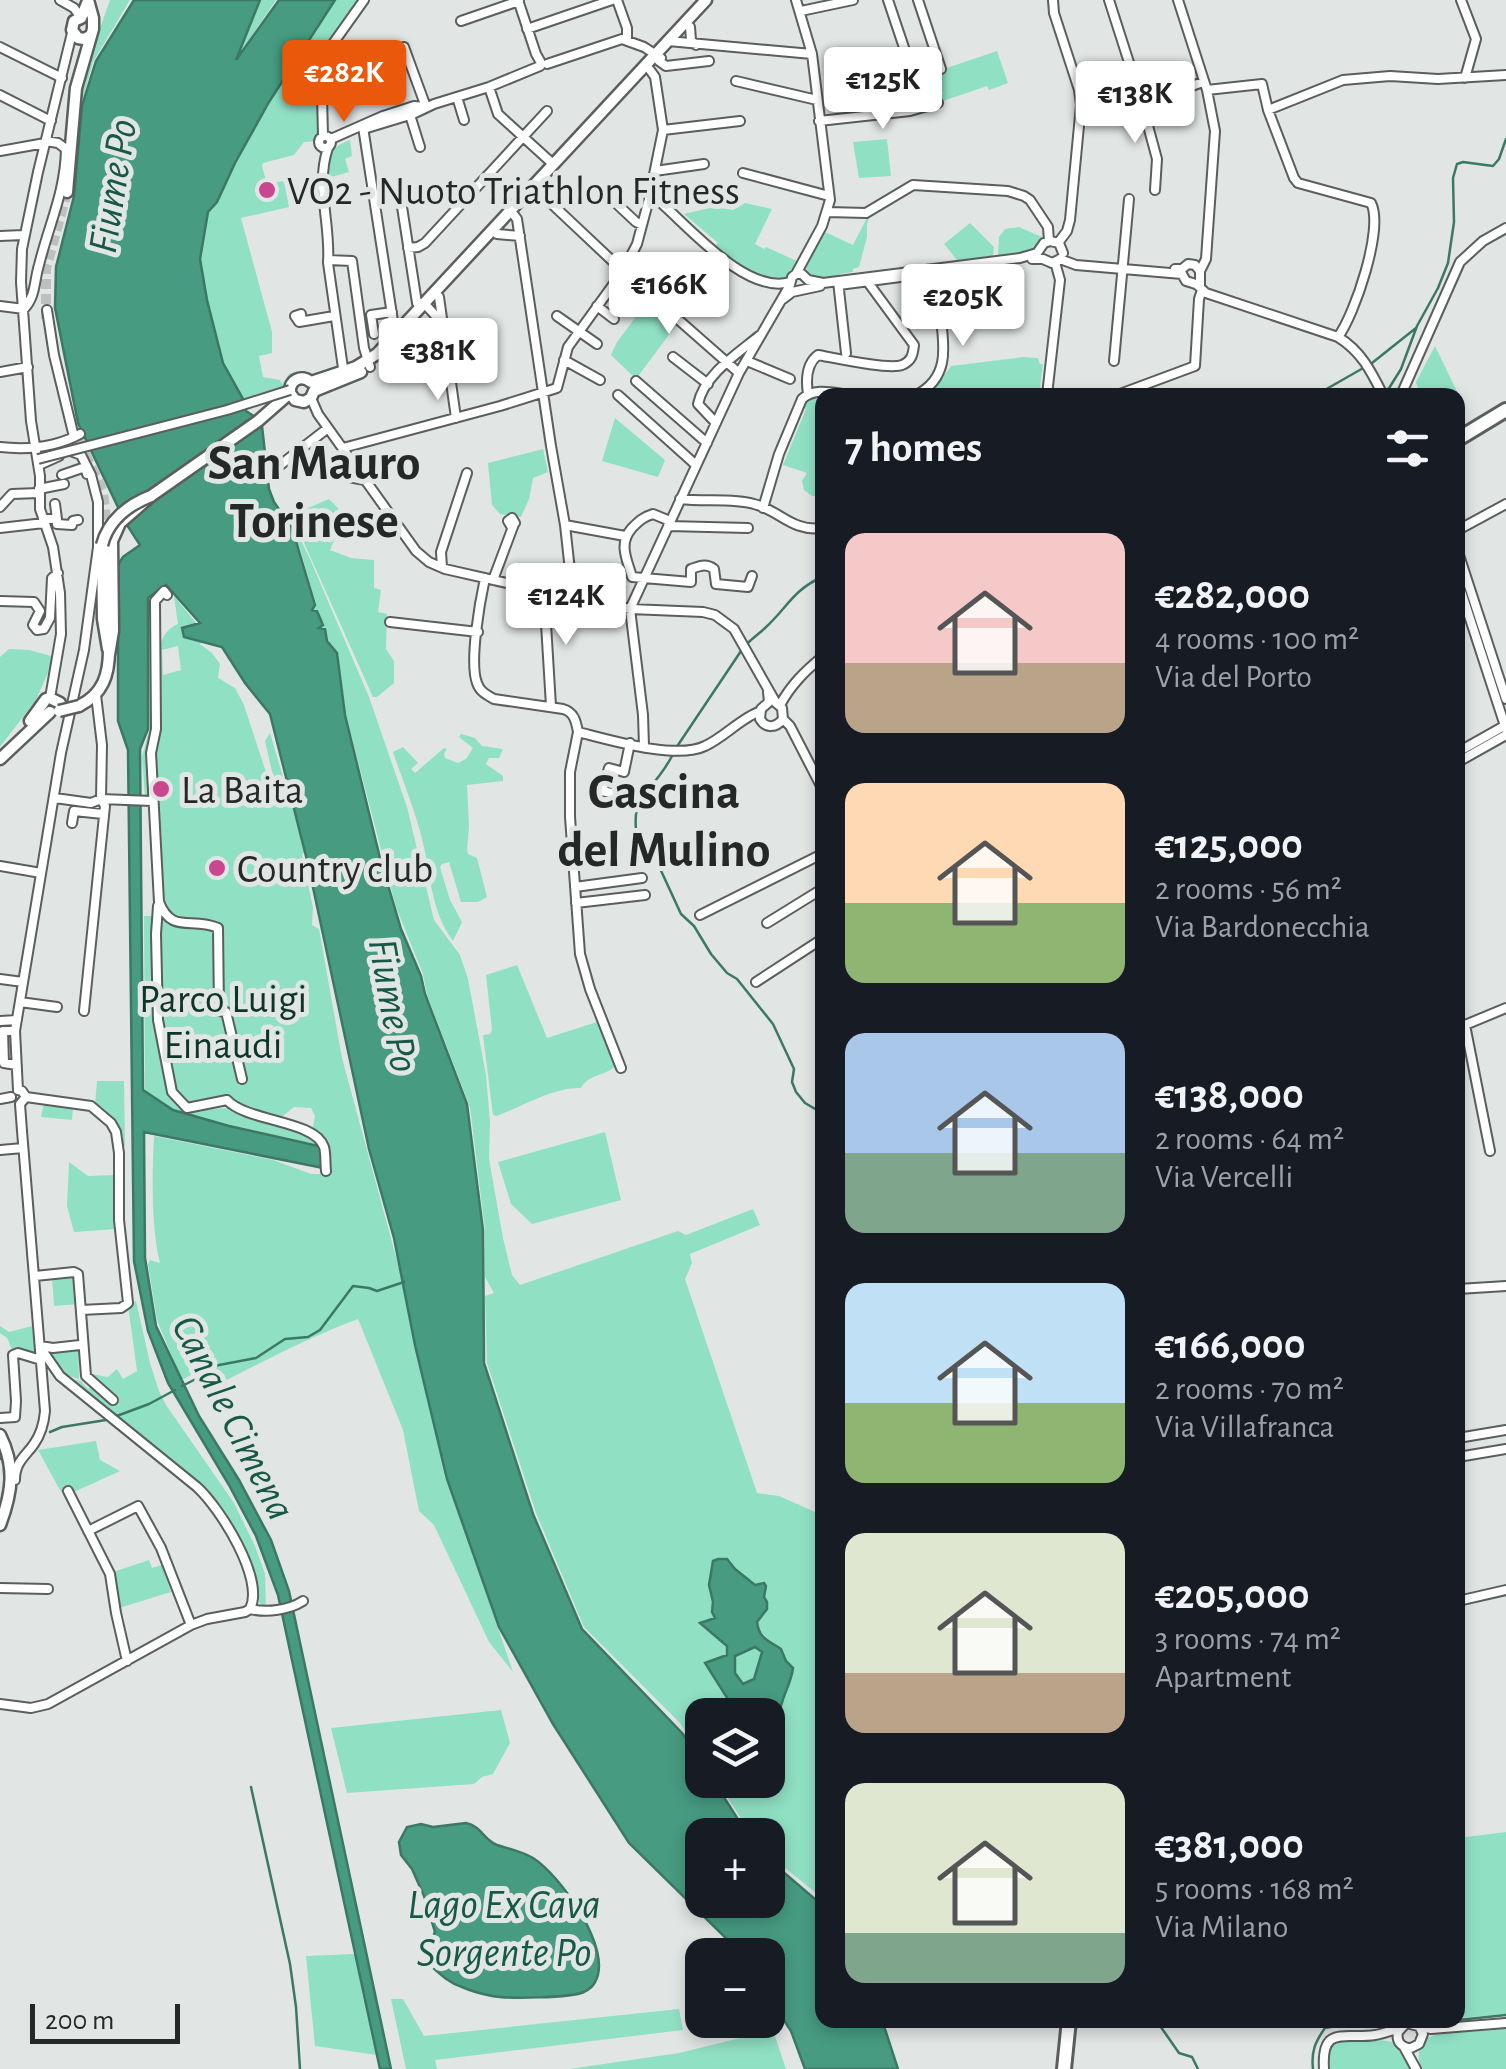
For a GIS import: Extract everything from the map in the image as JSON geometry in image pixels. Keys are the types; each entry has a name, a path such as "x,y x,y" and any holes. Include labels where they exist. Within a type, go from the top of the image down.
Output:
{"highway":[{"path":"1465,432 1506,407"},
{"path":"1061,2069 1065,2028"}],"main road":[{"path":"67,192 76,88 86,52 72,24 81,18 88,0"},
{"path":"81,36 93,18 88,0"},
{"path":"109,655 103,619 104,544 106,532 116,518 270,412 381,358 702,7 716,0"},
{"path":"672,42 690,27 702,7"},
{"path":"81,18 87,19 81,36"},
{"path":"368,364 395,334 428,308 553,164 656,61"},
{"path":"0,759 53,706 80,705 96,695 107,674 112,632 112,541 127,516 150,496"},
{"path":"0,1526 12,1488 10,1464 1,1438"}],"street":[{"path":"60,0 74,8 81,18"},
{"path":"347,374 334,316 328,260 322,165 327,141 322,96 332,45 364,0"},
{"path":"528,29 614,0 627,28 627,40"},
{"path":"644,746 630,608 739,374 780,302 798,280 828,212 830,196 812,54 796,0"},
{"path":"800,11 853,0"},
{"path":"888,0 924,108"},
{"path":"918,0 941,69"},
{"path":"1052,0 1080,105 1068,228 1054,242 1044,243 1042,254 1048,262 1059,258 1182,272"},
{"path":"1109,0 1158,159 1156,190"},
{"path":"1136,388 1196,366 1200,281 1216,131 1178,0"},
{"path":"1461,0 1476,40 1465,78"},
{"path":"461,21 518,1 543,64"},
{"path":"690,27 696,45"},
{"path":"53,706 60,634 58,573 39,491 21,282 23,235 38,172 62,78 81,36"},
{"path":"327,141 615,40 644,46 656,61 666,66 709,61"},
{"path":"672,42 812,54"},
{"path":"791,51 809,43"},
{"path":"0,46 62,78"},
{"path":"404,46 426,107"},
{"path":"343,448 557,388 568,347 623,270 650,199 664,130 656,61"},
{"path":"1268,110 1343,80 1506,75"},
{"path":"736,82 817,100"},
{"path":"1141,100 1146,102 1205,86 1262,84 1268,110 1298,183 1370,202 1375,222 1365,275 1350,317 1338,336"},
{"path":"489,87 498,114 553,164"},
{"path":"0,95 51,121"},
{"path":"457,97 464,120"},
{"path":"819,120 938,103"},
{"path":"408,248 425,243 546,111"},
{"path":"412,112 420,146"},
{"path":"664,130 740,121"},
{"path":"363,126 395,334"},
{"path":"0,152 46,142 58,143 66,149 59,202 38,266 34,292 24,309"},
{"path":"655,171 704,164"},
{"path":"742,173 830,196"},
{"path":"828,212 866,213 913,185 1008,191 1030,200 1048,227 1059,258 1048,388"},
{"path":"538,190 739,374"},
{"path":"603,191 642,224"},
{"path":"400,194 414,294 417,303 428,308 442,324"},
{"path":"650,199 660,202 726,262 747,275 778,285 798,280 867,281 974,265"},
{"path":"1114,361 1129,199"},
{"path":"514,215 565,525 573,598"},
{"path":"1404,388 1460,262 1483,241 1506,228"},
{"path":"497,234 520,236"},
{"path":"0,236 23,235"},
{"path":"838,283 1042,254"},
{"path":"1059,258 1076,265"},
{"path":"328,260 352,261 368,364"},
{"path":"1182,272 1188,264 1200,281"},
{"path":"1060,280 1066,268 1076,265 1124,266"},
{"path":"927,388 942,369 945,354 936,272"},
{"path":"1182,272 1186,281 1200,281 1338,336 1358,352 1379,388"},
{"path":"808,394 806,378 813,358 818,356 892,367 913,356 914,345 867,281"},
{"path":"838,283 846,354"},
{"path":"439,296 456,418"},
{"path":"0,306 24,309"},
{"path":"596,306 614,318"},
{"path":"0,447 36,447 77,436 54,355 47,310"},
{"path":"374,334 372,315 392,312"},
{"path":"302,321 334,316"},
{"path":"557,316 597,344"},
{"path":"716,423 698,404 700,393 726,363 762,333"},
{"path":"672,356 708,384"},
{"path":"564,360 600,380"},
{"path":"747,360 790,379"},
{"path":"0,372 28,367"},
{"path":"636,381 706,443"},
{"path":"763,508 802,399 815,393"},
{"path":"39,462 227,410 302,394 428,562 573,598 630,608 704,612 734,629 815,774"},
{"path":"618,395 696,465"},
{"path":"279,466 328,428"},
{"path":"12,1488 19,1460 36,1442 46,1412 15,1031 61,753 84,650 98,547 98,507 93,482 80,453 70,452 39,462"},
{"path":"0,506 12,494 39,491 85,468 98,507"},
{"path":"309,470 365,480"},
{"path":"442,567 441,552 468,473"},
{"path":"680,499 754,503 791,524 815,529"},
{"path":"51,542 56,533 56,504"},
{"path":"1465,526 1506,504"},
{"path":"748,528 669,524 653,514 641,518 622,545 632,578 691,582 691,569 702,565 714,570 716,584 748,587 752,576"},
{"path":"0,528 44,521 72,524 78,520"},
{"path":"514,524 489,579 474,669 477,684 494,699 551,706 569,711 575,719 578,732 570,772 570,817 580,954 621,1068"},
{"path":"565,525 625,536"},
{"path":"444,548 456,572"},
{"path":"0,602 34,602 40,611 33,625 37,630 44,629 50,618 52,578 58,573"},
{"path":"555,594 571,578"},
{"path":"1465,578 1506,729"},
{"path":"167,595 164,591 154,600 156,729 148,801 159,902 158,1020 172,1092 186,1108 227,1100 234,1108 318,1137 324,1148 326,1171"},
{"path":"544,591 551,706"},
{"path":"1465,599 1506,699"},
{"path":"390,622 478,632"},
{"path":"578,732 676,752 701,748 729,733 750,715 760,716 769,726 789,688 815,663"},
{"path":"84,1011 105,806 101,798 103,762 96,695"},
{"path":"80,705 93,709 99,721"},
{"path":"760,716 763,706 778,711"},
{"path":"1465,749 1506,729"},
{"path":"1465,757 1506,729"},
{"path":"630,744 624,772 608,768 602,791 630,798"},
{"path":"54,798 91,803 101,798 148,801"},
{"path":"72,823 74,812 103,814"},
{"path":"700,915 815,858"},
{"path":"0,866 42,872"},
{"path":"575,888 642,878"},
{"path":"767,923 815,892"},
{"path":"576,903 645,895"},
{"path":"159,902 164,915 174,922 206,922 218,928 219,1011 228,1016 242,1079"},
{"path":"756,982 815,944"},
{"path":"0,979 23,982"},
{"path":"20,1002 56,1007"},
{"path":"1465,1024 1506,1008"},
{"path":"0,1022 17,1020"},
{"path":"1465,1043 1490,1151"},
{"path":"0,1099 91,1106 111,1122 116,1132 119,1220 128,1303 120,1308 80,1310"},
{"path":"19,1101 32,1114"},
{"path":"0,1150 23,1148"},
{"path":"34,1276 78,1274 86,1376 113,1400"},
{"path":"1465,1289 1506,1286"},
{"path":"40,1346 80,1345"},
{"path":"40,1346 60,1376 197,1487 222,1516 251,1582 254,1597 250,1609"},
{"path":"8,1419 15,1417 12,1356 18,1353 41,1360"},
{"path":"44,1382 60,1376"},
{"path":"1465,1437 1506,1430"},
{"path":"1,1438 14,1449 24,1449"},
{"path":"10,1464 36,1442"},
{"path":"1465,1456 1506,1449"},
{"path":"68,1492 110,1574 127,1661"},
{"path":"88,1531 138,1506 161,1548 191,1626"},
{"path":"0,1588 48,1588"},
{"path":"1465,1599 1506,1590"},
{"path":"0,1704 32,1708 48,1704 204,1620 299,1603"},
{"path":"1465,2027 1506,2023"},
{"path":"1324,2069 1324,2050 1332,2039 1375,2035 1396,2028"},
{"path":"1404,2028 1397,2036 1417,2069"},
{"path":"1411,2028 1420,2042 1417,2069"},
{"path":"1423,2028 1450,2028"},
{"path":"1375,2035 1411,2048 1450,2028"}],"green space":[{"path":"110,0 130,0 93,62 82,103 89,59"},
{"path":"260,0 276,0 232,65"},
{"path":"335,0 363,0 329,45 320,134 316,141 304,142 294,155 262,166 267,184 284,181 289,207 241,218 272,332 272,353 259,356 263,377 280,380 282,384 289,374 295,372 296,377 288,387 243,400 219,352 209,316 201,257 207,217 261,117"},
{"path":"997,51 1008,83 940,102 938,96 943,94 935,72"},
{"path":"1122,68 1129,85 1104,90 1107,101 1095,106 1086,80"},
{"path":"887,139 891,176 859,178 853,142"},
{"path":"350,140 352,156 345,159 349,172 328,178 330,154"},
{"path":"745,203 772,209 755,244 799,262 788,278 767,277 740,265 684,214 714,207 733,210"},
{"path":"867,218 867,237 859,267 837,278 811,277 806,268 825,232 853,245"},
{"path":"970,223 994,247 993,256 957,260 944,244"},
{"path":"1019,227 1044,238 1034,250 1014,256 1011,253 1010,257 998,255 999,237 1005,229"},
{"path":"699,252 722,270 696,301 672,290"},
{"path":"638,289 677,324 636,379 611,355 641,310"},
{"path":"1435,346 1455,388 1418,388 1416,382"},
{"path":"1023,357 1038,358 1043,364 1040,388 934,388 951,366"},
{"path":"815,397 815,496 804,490 802,481 807,473 783,465 806,409 803,405"},
{"path":"615,418 665,460 658,477 602,461"},
{"path":"543,449 548,472 533,478 521,517 500,514 492,505 488,463"},
{"path":"329,499 345,515 330,550 351,558 374,560 374,588 381,590 378,612 387,614 386,649 394,661 394,683 377,697 373,697 295,516"},
{"path":"292,522 369,697 407,807 434,920 460,955 468,979 486,1075 489,1159 512,1275 520,1285 678,1231 686,1235 753,1209 760,1225 690,1254 692,1263 685,1279 757,1493 779,1496 815,1512 815,1892 785,1868 785,1818 741,1818 728,1798 785,1798 785,1698 685,1698 685,1731 584,1627 536,1513 487,1363 485,1296 494,1293 485,1277 485,1230 470,1107 396,907 346,715 338,653 328,640 326,629 319,628 324,624 317,611 312,610 316,605"},
{"name":"Parco Luigi Einaudi","path":"174,596 196,623 182,628 185,635 201,642 212,653 220,664 218,678 235,688 244,705 276,803 279,802 265,741 270,733 305,851 302,855 313,908 312,925 319,929 342,1058 402,1279 447,1479 513,1672 489,1642 434,1525 419,1511 403,1430 358,1319 201,1393 199,1380 192,1374 181,1378 157,1320 148,1264 150,1260 160,1263 154,1217 154,1136 273,1160 311,1174 324,1174 330,1154 321,1145 173,1110 145,1091 144,916 153,916 156,1031 168,1092 186,1110 230,1108 312,1132 315,1116 311,1108 294,1107 279,1119 252,1113 229,1098 187,1106 172,1087 162,1031 159,981 154,751 159,728 157,656 168,631 178,624","holes":["178,646 181,670 163,675 162,650"]},
{"path":"151,604 154,719 149,794 145,797 142,757 149,731"},
{"path":"9,649 55,657 36,700 0,747 0,657"},
{"path":"461,734 475,738 482,746 503,749 499,758 489,758 486,764 503,776 503,781 467,785 467,850 477,858 487,897 478,902 461,902 449,862 440,867 462,922 453,941 436,906 420,831 393,752 403,747 418,763 411,769 415,773 444,748 445,758 458,763 473,748 459,737"},
{"path":"517,965 547,1038 600,1021 615,1066 581,1088 549,1094 497,1116 493,1115 483,1035 492,1030 486,975"},
{"path":"97,1081 124,1081 125,1146 121,1147 111,1116 95,1104"},
{"path":"44,1103 73,1107 72,1120 41,1117"},
{"path":"605,1132 621,1200 532,1224 511,1204 498,1162"},
{"path":"69,1162 88,1176 116,1175 117,1229 74,1232 67,1206"},
{"path":"74,1275 78,1279 79,1304 54,1306 52,1278"},
{"path":"136,1301 159,1391 234,1503 255,1546 265,1574 266,1609 260,1604 244,1547 210,1494 71,1379 81,1381 88,1389 91,1386 114,1404 119,1397 99,1380 96,1383 91,1374 108,1377 117,1369 123,1379 137,1371 128,1305"},
{"path":"0,1326 9,1332 32,1326 36,1356 13,1352 0,1333"},
{"path":"78,1347 79,1379 63,1372 47,1351"},
{"path":"96,1441 100,1460 120,1471 76,1491 61,1492 38,1450"},
{"path":"149,1560 152,1568 162,1565 171,1592 119,1608 113,1572"},
{"path":"501,1710 510,1743 493,1774 474,1784 347,1793 331,1728"},
{"path":"1506,1832 1506,2014 1465,2017 1465,1837"},
{"path":"355,1954 377,2055 315,2046 306,1956"},
{"path":"391,1999 403,1999 424,2036 679,2009 683,2030 435,2060 437,2069 406,2069"},
{"path":"1506,2026 1506,2069 1420,2069 1419,2051 1427,2039 1460,2029"},
{"path":"740,2038 776,2038 786,2069 569,2069 679,2053"},
{"path":"1373,2039 1392,2042 1407,2060 1409,2069 1327,2069 1333,2043"}],"water":[{"name":"Fiume Po","path":"134,0 260,0 236,60 279,0 335,0 269,102 217,202 208,212 200,259 207,300 223,363 246,411 262,426 269,489 292,528 315,605 312,610 317,611 323,625 319,628 325,629 327,641 337,653 345,715 380,858 401,929 467,1104 483,1230 484,1363 533,1514 582,1629 685,1737 685,1798 724,1798 737,1818 685,1818 685,1898 629,1843 553,1724 499,1627 447,1479 394,1238 369,1149 308,864 270,714 222,647 184,637 182,628 200,623 166,585 148,598 148,729 140,749 143,1090 173,1110 323,1147 323,1168 144,1132 145,1258 156,1326 199,1416 271,1540 289,1591 391,2069 380,2069 278,1595 256,1536 168,1383 148,1331 134,1261 128,750 118,721 118,565 140,545 78,423 55,308 56,267 74,196 82,106 96,61"},
{"path":"727,1559 755,1585 766,1586 767,1609 757,1622 765,1639 781,1649 793,1668 783,1698 727,1698 705,1663 727,1655 727,1646 700,1623 715,1618 709,1585 713,1561","holes":["755,1647 762,1652 754,1679 743,1684 735,1673 735,1656"]},
{"name":"Lago Ex Cava Sorgente Po","path":"466,1823 493,1843 533,1858 569,1896 591,1933 597,1952 599,1968 589,1989 553,1997 492,1996 453,1983 430,1965 430,1942 435,1932 424,1896 401,1855 399,1842 407,1827"},
{"path":"785,1873 815,1899 815,2028 885,2028 898,2069 805,2069 785,2022 785,1938 726,1938 705,1918 785,1918"}],"waterway":[{"path":"1389,388 1448,263 1457,164 1493,166 1506,139"},
{"path":"1328,388 1372,363 1416,328"},
{"path":"746,645 815,580"},
{"path":"676,748 741,651"},
{"path":"672,756 638,806 639,851 657,862 681,914 773,1024 794,1069 792,1082 796,1092 815,1109"},
{"name":"Canale Cimena","path":"182,1386 214,1366 256,1358 285,1339 308,1337 320,1330 353,1286 377,1291 404,1282"},
{"name":"Canale Cimena","path":"114,1417 175,1390"},
{"path":"50,1432 106,1420"},
{"path":"251,1787 290,1964 300,2069"},
{"path":"1465,2019 1506,2015"},
{"path":"1162,2028 1179,2053 1192,2057 1198,2069"},
{"path":"1313,2069 1314,2047 1325,2028"}],"tunnel":[{"path":"46,319 46,269 67,192"},
{"path":"72,427 103,491 107,532"}],"place":[{"name":"VO2 - Nuoto Triathlon Fitness","path":"267,190"},
{"name":"La Baita","path":"161,789"},
{"name":"Country club","path":"217,868"}],"district":[{"name":"San Mauro Torinese","path":"314,490"},
{"name":"Cascina del Mulino","path":"664,819"}]}
